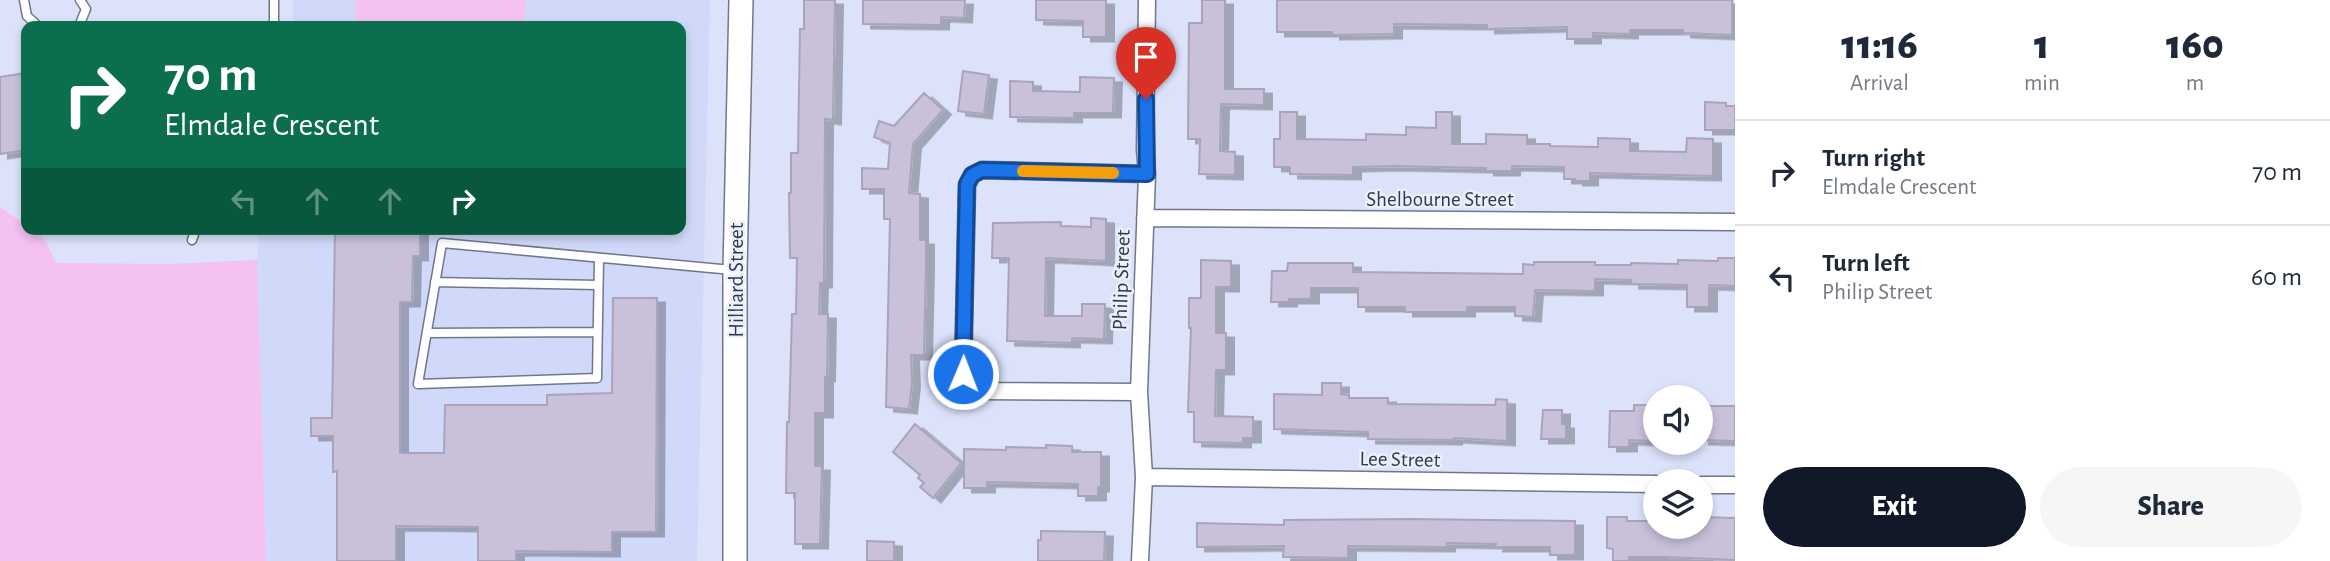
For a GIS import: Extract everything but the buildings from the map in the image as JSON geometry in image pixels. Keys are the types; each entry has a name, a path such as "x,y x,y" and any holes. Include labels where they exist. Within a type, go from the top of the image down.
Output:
{"street":[{"name":"Hilliard Street","path":"736,561 735,270 741,0"},
{"name":"Philip Street","path":"1140,561 1144,477 1139,392 1147,174 1147,0"},
{"path":"1139,392 981,391 971,386 963,374 967,184 972,175 982,170 1147,174"},
{"name":"Shelbourne Street","path":"1145,218 1735,222"},
{"name":"Lee Street","path":"1144,477 1643,484"},
{"path":"1713,485 1735,485"}],"lane":[{"path":"24,0 27,16 32,21"},
{"path":"80,0 86,9 81,21"},
{"path":"274,0 274,21"},
{"path":"192,240 194,235"},
{"path":"598,258 597,378 418,384 442,243 735,270"},
{"path":"435,282 598,285"},
{"path":"427,333 597,332"}],"shaded area":[{"path":"293,0 710,0 697,561 266,561 257,260 259,235 686,235 686,21 293,21"},
{"path":"356,0 525,0 524,21 355,21"},
{"path":"0,207 21,222 21,235 42,236 56,263 171,264 257,260 266,561 0,561"}],"slow traffic":[{"path":"1023,171 1113,173"}],"route":[{"path":"963,374 967,184 972,175 982,170 1147,174 1146,99"}]}
